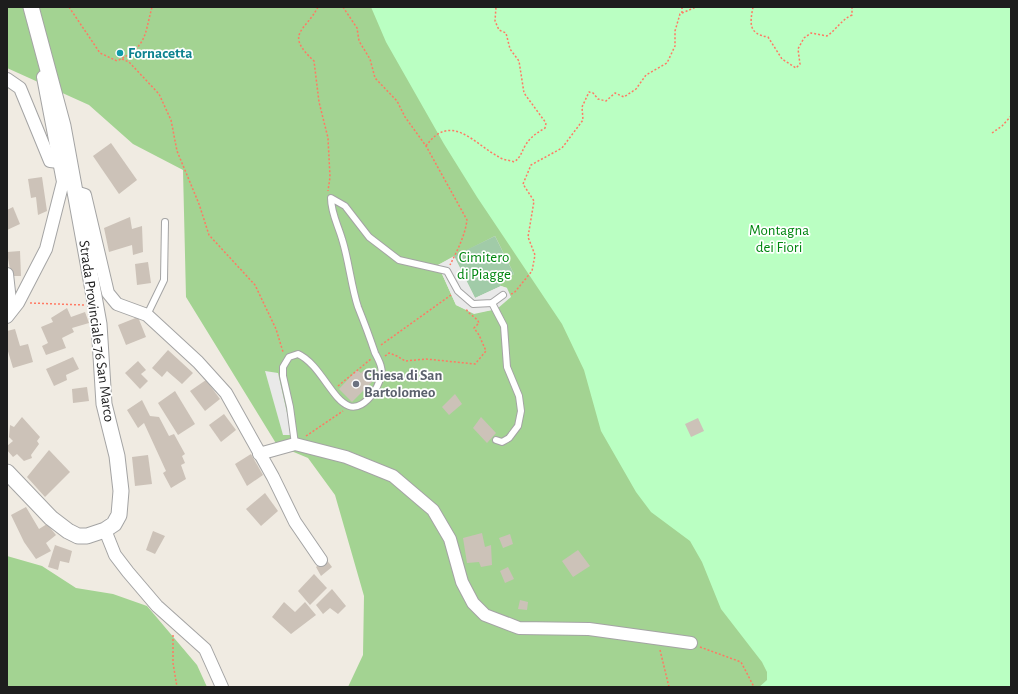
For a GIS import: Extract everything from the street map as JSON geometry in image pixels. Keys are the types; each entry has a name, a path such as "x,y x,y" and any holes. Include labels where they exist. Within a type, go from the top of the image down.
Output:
{"street":[{"name":"Strada Provinciale 76 San Marco","path":"7,472 51,518 68,531 78,536 87,536 105,530 114,524 119,515 121,491 117,456 104,404 96,305 63,126 32,7"},
{"path":"12,310 46,249 63,182 39,53 41,40"},
{"path":"7,79 20,88 50,161 59,162"},
{"path":"75,192 85,195 110,297 118,304 147,315 198,362 226,393 273,477 295,522 321,560"},
{"path":"7,274 12,310"},
{"path":"259,454 295,444 346,457 393,476 433,510 450,539 462,582 472,603 485,615 519,628 589,629 691,643"},
{"path":"105,530 115,555 128,572 157,606 205,649 222,687"}],"lane":[{"path":"295,444 290,407 283,376 285,361 292,355 298,354 303,356 322,375 343,402 349,406 356,406 368,400 380,382 382,368 357,305 349,264 339,228 331,209 332,198 345,206 369,237 399,260 447,271 458,291 473,304 492,303 504,295"},
{"path":"147,315 164,280 165,222"},
{"path":"492,303 504,326 507,367 519,396 522,412 518,426 509,438 502,442 496,440"}],"path":[{"path":"69,7 100,54 118,61 132,53 143,42 152,7"},
{"path":"318,7 312,18 300,28 298,40 303,51 314,61 319,102 328,138 330,177 328,189 332,198"},
{"path":"343,7 357,28 359,41 370,59 375,78 397,101 405,117 426,146 467,220 466,233 459,243 447,271"},
{"path":"426,146 431,139 441,132 455,130 469,135 500,158 514,162 521,157 526,145 534,134 545,128 546,123 524,93 519,61 510,49 506,33 499,30 495,21 496,7"},
{"path":"682,7 682,13"},
{"path":"504,295 514,293 532,271 535,255 528,237 534,201 523,184 531,165 562,148 583,120 582,106 589,92 593,93 598,99 606,101 615,93 624,98 636,89 646,75 667,63 675,46 675,31 680,14 696,7"},
{"path":"753,7 750,24 753,30 758,35 768,37 782,59 796,68 800,64 798,49 804,38 811,33 827,36 836,30 842,20 852,15 852,7"},
{"path":"122,59 129,62 159,94 171,120 177,151 199,204 209,235 255,285 276,329 285,361"},
{"path":"992,133 1002,126 1011,116"},
{"path":"378,359 379,346 458,291"},
{"path":"12,310 52,302 58,304 96,305"},
{"path":"333,391 369,360 378,359 389,354 397,356 405,361 426,359 474,364 486,352 479,335 474,328 479,323 477,319 466,310 471,302"},
{"path":"295,444 349,406"},
{"path":"172,618 174,663 177,687"},
{"path":"657,638 669,687"},
{"path":"691,643 741,662 754,687"}],"green space":[{"path":"7,7 1011,7 1011,687 348,687 363,655 364,596 335,495 308,458 277,445 186,297 183,170 133,144 89,105 7,68","holes":["495,236 514,274 498,281 501,286 507,288 497,309 474,313 456,305 438,265"]},
{"name":"Montagna dei Fiori","path":"371,7 1011,7 1011,687 759,687 767,680 767,672 762,662 721,609 702,562 690,541 651,512 636,492 601,431 584,370 562,324 477,197 444,144 386,42"},
{"name":"Cimitero di Piagge","path":"495,236 514,274 499,281 501,286 475,298 454,256"},
{"path":"7,556 42,566 76,588 113,594 147,606 197,665 207,687 7,687"}],"shaded area":[{"path":"454,256 475,298 501,286 507,288 511,297 497,309 474,314 456,305 438,265"},
{"path":"265,371 278,373 292,435 283,435"}],"building":[{"path":"111,143 137,180 119,194 93,156"},
{"path":"42,177 47,211 38,215 36,197 31,198 28,179"},
{"path":"13,207 20,224 7,230 7,210"},
{"path":"130,217 132,229 142,226 143,252 133,255 132,245 109,252 104,228"},
{"path":"20,251 21,276 11,276 7,252"},
{"path":"148,262 151,283 137,285 135,264"},
{"path":"67,308 71,317 85,312 89,323 72,328 74,332 62,338 66,348 46,355 42,346 48,343 41,327 53,322 51,318"},
{"path":"138,317 146,337 126,345 118,325"},
{"path":"15,329 20,346 28,344 33,362 13,368 7,348 7,331"},
{"path":"168,350 193,373 182,384 167,371 162,377 152,368"},
{"path":"73,357 79,369 66,375 67,380 54,386 46,369"},
{"path":"138,361 146,370 141,374 148,381 140,389 125,373"},
{"name":"Chiesa di San Bartolomeo","path":"357,370 361,373 364,370 374,380 352,402 339,389"},
{"path":"206,380 220,399 205,411 190,391"},
{"path":"87,387 89,401 73,403 72,389"},
{"path":"175,391 195,424 178,435 158,403"},
{"path":"455,394 462,404 449,415 442,407"},
{"path":"142,400 150,416 159,417 169,436 174,434 185,454 182,456 185,463 181,465 186,479 171,488 163,473 166,471 144,423 138,428 127,410"},
{"path":"224,414 236,430 221,442 209,425"},
{"path":"22,417 40,437 37,441 39,444 31,455 32,458 24,461 17,454 13,457 7,450 7,446 13,441 9,437 10,425 14,427"},
{"path":"481,417 496,433 487,443 473,428"},
{"path":"698,418 704,431 691,437 685,424"},
{"path":"49,450 70,472 45,497 27,477"},
{"path":"251,454 263,475 247,486 235,464"},
{"path":"148,455 152,484 135,486 132,457"},
{"path":"265,493 278,511 261,526 246,509"},
{"path":"26,507 39,529 47,524 56,535 46,543 51,551 36,559 24,542 11,515"},
{"path":"153,531 165,536 155,554 146,550"},
{"path":"482,533 485,547 491,545 492,565 481,567 479,562 467,563 463,538"},
{"path":"510,534 513,544 503,548 499,538"},
{"path":"55,545 72,551 69,563 60,561 58,570 48,567"},
{"path":"578,550 590,566 573,577 562,561"},
{"path":"326,559 332,567 321,576 316,567"},
{"path":"508,567 514,579 505,583 500,571"},
{"path":"314,574 327,588 310,605 298,591"},
{"path":"332,589 346,606 338,614 330,608 323,614 316,605"},
{"path":"520,600 528,602 527,610 518,609"},
{"path":"284,602 295,612 305,602 316,615 291,634 272,617"}],"place":[{"name":"Fornacetta","path":"120,53"},
{"name":"Chiesa di San Bartolomeo","path":"356,384"}]}
